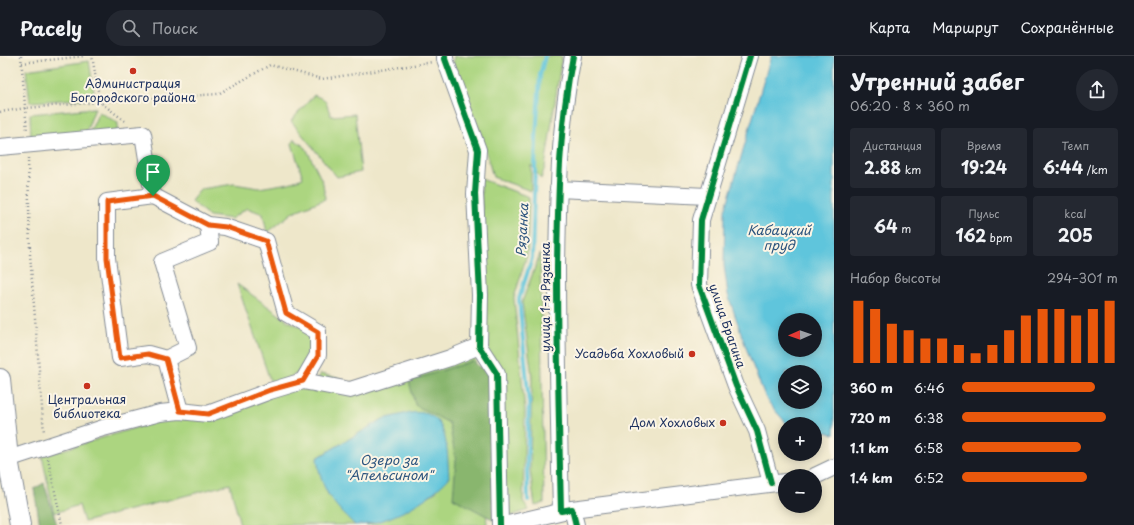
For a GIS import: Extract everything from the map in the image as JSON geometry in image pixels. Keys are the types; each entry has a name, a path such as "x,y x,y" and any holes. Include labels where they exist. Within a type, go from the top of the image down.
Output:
{"main road":[{"path":"0,379 8,459 20,525"}],"street":[{"name":"улица 1-я Рязанка","path":"573,56 566,92 558,189 557,338 566,510 576,525"},
{"name":"улица Брагина","path":"504,525 566,510 778,483 757,431 736,386 699,285 701,220 750,56"},
{"path":"445,58 478,150 475,194 480,295 479,346 497,374 500,525"},
{"path":"0,147 143,134 153,196"},
{"path":"558,189 708,196"},
{"path":"208,225 210,242 162,262 188,348 166,359 148,354 120,358 107,258 107,202 153,196 208,225 226,227 266,241 286,313 318,332 318,356 303,381"},
{"path":"8,459 103,428 160,413 180,411 208,414 270,390 303,381 350,390 450,358 479,346"},
{"path":"166,359 180,411"},
{"path":"822,473 834,467"}],"path":[{"path":"21,56 28,144 30,254 46,446 62,525"},
{"path":"22,64 84,56"},
{"path":"92,56 100,102 143,134"},
{"path":"0,112 26,108 218,94 270,65 322,79 418,66 445,58"}],"green space":[{"path":"454,56 562,56 545,167 541,179 531,165 531,191 493,177 482,137 453,63"},
{"path":"89,61 95,98 30,102 26,70"},
{"path":"314,95 325,100 331,116 355,114 361,172 337,177 291,121"},
{"path":"95,108 85,135 31,140 30,114"},
{"path":"99,112 118,123 117,132 88,136"},
{"path":"294,139 306,148 323,183 325,199 293,212 267,233 263,214 247,208 231,219 209,216 191,201 201,189 234,184 259,188 289,183 303,178 292,144"},
{"path":"481,179 529,197 527,255 514,298 525,411 523,501 529,510 507,517 485,344"},
{"path":"540,254 544,503 535,506 530,470 532,376 522,302"},
{"path":"237,284 288,321 311,331 314,353 304,370 272,386"},
{"path":"475,354 487,525 366,525 406,510 437,491 383,419 317,458 328,495 355,525 240,525 230,484 84,522 79,505 54,513 42,456 158,421 294,388 315,391 320,374 339,378 350,395"},
{"path":"472,361 489,374 494,520 453,498 456,461 449,423 415,405 409,381"},
{"path":"44,483 57,525 40,525 34,489"}],"water":[{"name":"Кабацкий пруд","path":"771,56 834,56 834,434 822,431 822,417 781,417 767,401 750,359 728,295 724,265 725,211"},
{"name":"Озеро за \"Апельсином\"","path":"408,413 423,413 432,416 438,422 443,430 447,450 449,478 430,495 406,510 380,521 355,525 340,510 329,495 321,479 317,458 383,419"}],"waterway":[{"name":"Рязанка","path":"528,500 527,469 529,403 519,299 532,258 536,137 540,75 545,56"}],"cycle path":[{"path":"445,56 478,150 475,194 480,295 479,346 497,374 500,525"},
{"path":"573,56 568,82 560,161 557,297 561,511 572,509 576,525"},
{"path":"750,56 701,220 699,285 736,386 757,431 771,483"}],"place":[{"name":"Администрация Богородского района","path":"133,71"},
{"name":"Усадьба Хохловый","path":"692,354"},
{"name":"Центральная библиотека","path":"87,386"},
{"name":"Дом Хохловых","path":"723,423"}],"route":[{"path":"153,196 208,225 226,227 266,241 286,313 318,332 318,356 303,381 270,390 208,414 180,411 166,359 148,354 120,358 107,258 107,202 153,196"}]}
